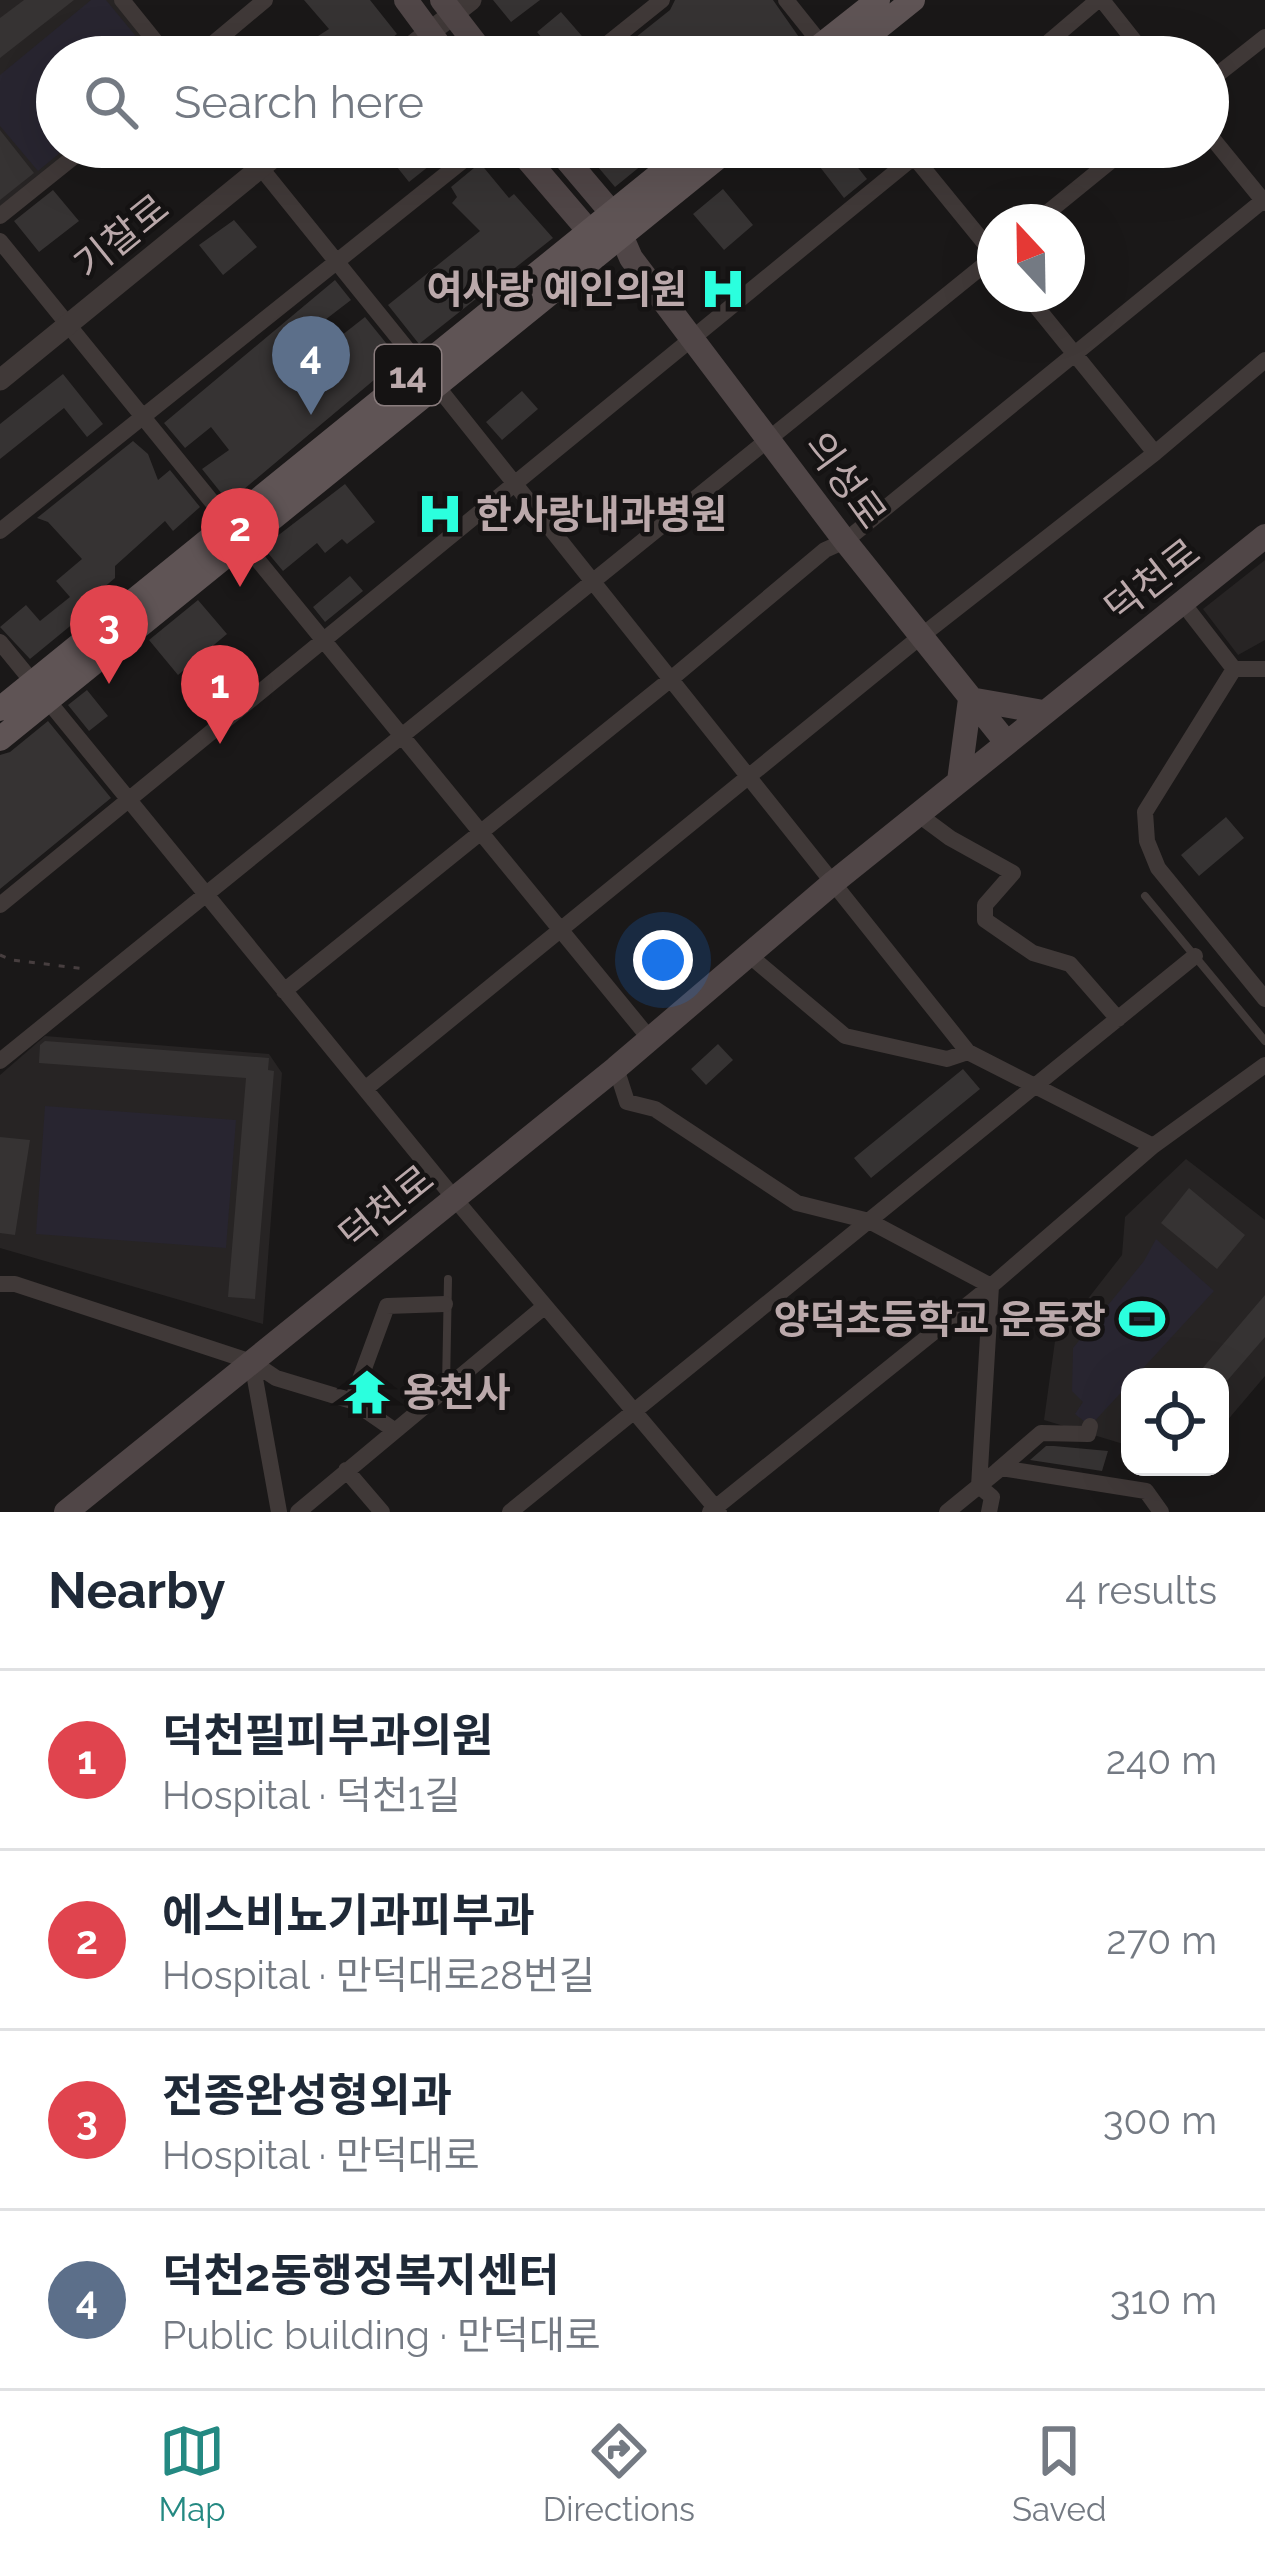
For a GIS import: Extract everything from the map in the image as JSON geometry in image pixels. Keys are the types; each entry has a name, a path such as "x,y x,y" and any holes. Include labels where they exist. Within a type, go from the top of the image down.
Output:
{"main road":[{"path":"406,0 432,36"},
{"path":"841,36 878,0"},
{"path":"852,36 913,0"},
{"path":"455,4 474,36"},
{"name":"의성로","path":"557,168 588,230 621,247"},
{"name":"의성로","path":"565,168 611,212 621,247 845,541 1006,742"},
{"name":"14","path":"428,375 588,230 667,168"},
{"path":"0,739 40,692 428,375 621,247 708,168"},
{"name":"덕천로","path":"66,1512 616,1068 834,882 1265,536"},
{"path":"0,709 40,692"},
{"path":"959,782 970,699 1043,712"}],"street":[{"path":"122,0 151,36"},
{"path":"222,36 266,0"},
{"path":"617,36 662,0"},
{"path":"786,0 811,36"},
{"path":"1056,36 1100,0 1130,36"},
{"path":"424,36 455,4"},
{"path":"1229,65 1265,37"},
{"path":"284,991 825,550 845,541 1264,201 1229,158"},
{"path":"0,216 60,168"},
{"name":"기찰로","path":"0,380 260,168"},
{"path":"262,168 968,1052 1154,1146"},
{"path":"0,531 454,168"},
{"path":"0,905 694,340 894,168"},
{"path":"929,168 977,232"},
{"path":"1058,204 1102,168"},
{"path":"0,241 650,1039"},
{"path":"0,1061 977,271"},
{"path":"1040,312 1155,454"},
{"path":"365,1089 920,637 1155,454 1265,360"},
{"path":"1182,602 1234,669"},
{"path":"0,642 715,1511 1154,1146 1265,1065"},
{"path":"1234,669 1265,669"},
{"path":"1234,669 1145,812 1147,841 1158,868 1265,999"},
{"path":"919,815 1013,873 985,905 985,920 1033,953 1070,964 1118,1019"},
{"path":"750,956 845,1036 947,1059 968,1052"},
{"path":"510,1512 1195,956"},
{"path":"616,1068 627,1102 655,1108 797,1203 869,1221 991,1286"},
{"path":"0,1284 15,1284 252,1362 276,1378 352,1401 394,1430"},
{"path":"979,1486 991,1286"},
{"path":"352,1401 387,1306 445,1304"},
{"path":"298,1512 545,1306"},
{"path":"252,1362 279,1512"},
{"path":"979,1486 1041,1432 1088,1434 1090,1426"},
{"path":"947,1512 1001,1468 1146,1491 1161,1512"},
{"path":"346,1470 382,1512"},
{"path":"979,1486 992,1497 989,1512"}],"lane":[{"path":"1145,896 1265,1041"},
{"path":"446,1388 448,1280"}],"path":[{"path":"0,955 93,970 101,980"}],"shaded area":[{"path":"0,0 115,0 143,36 36,36 36,168 48,168 0,206"},
{"path":"91,0 106,0 136,36 47,36"},
{"path":"36,45 36,168 42,168 38,171 0,126 0,75"},
{"path":"1265,560 1265,640 1238,655 1203,609"},
{"path":"45,1036 269,1054 282,1073 263,1324 0,1248 0,1075"},
{"path":"45,1106 236,1120 226,1248 36,1234"},
{"path":"1186,1159 1265,1220 1265,1376 1229,1418 1229,1368 1121,1368 1121,1443 1044,1420 1055,1341 1122,1255 1125,1217"},
{"name":"양덕초등학교 운동장","path":"1156,1239 1214,1291 1143,1368 1121,1368 1121,1393 1090,1426 1075,1414 1083,1402 1072,1391 1073,1348 1144,1261"}],"building":[{"path":"24,0 74,0 0,58 0,18"},
{"path":"304,0 370,0 397,34 318,36 329,29"},
{"path":"493,0 540,0 511,22"},
{"path":"675,0 773,0 798,36 637,36 670,10"},
{"path":"561,12 582,36 540,36 537,32"},
{"path":"0,130 34,173 0,200"},
{"path":"398,168 427,168 409,182"},
{"path":"474,168 484,168 553,238 419,344 388,305 480,231 452,203 457,197 451,187"},
{"path":"599,168 638,168 615,187"},
{"path":"821,168 858,168 867,179 844,198"},
{"path":"723,189 753,225 724,250 693,214"},
{"path":"53,190 79,221 39,252 14,221"},
{"path":"234,220 257,247 223,275 199,245"},
{"path":"335,280 351,300 321,323 337,339 365,317 399,359 237,495 226,499 202,469 229,450 211,427 185,448 164,423"},
{"path":"63,374 103,424 87,437 64,408 0,459 0,424"},
{"path":"522,391 538,409 502,440 486,422"},
{"path":"133,441 148,454 158,480 170,470 200,507 173,531 165,521 115,566 115,578 102,589 108,595 30,659 0,627 26,605 40,621 70,597 56,581 82,559 48,522 37,518"},
{"path":"345,484 375,522 347,544 342,539 325,553 317,543 283,571 263,547"},
{"path":"350,576 363,591 325,622 313,607"},
{"path":"198,600 227,634 178,675 149,640"},
{"path":"87,690 108,716 89,731 68,705"},
{"path":"48,721 111,798 0,889 0,755"},
{"path":"1226,817 1244,838 1199,876 1181,855"},
{"path":"45,1041 269,1058 268,1070 274,1071 255,1299 228,1297 246,1078 39,1063 40,1045"},
{"path":"718,1044 733,1060 706,1085 691,1069"},
{"path":"963,1069 980,1089 871,1178 854,1158"},
{"path":"0,1137 30,1140 15,1235 0,1233"},
{"path":"1189,1188 1245,1235 1217,1269 1161,1223"},
{"path":"1265,1295 1265,1337 1229,1379 1229,1368 1203,1368"},
{"path":"1046,1446 1108,1451 1102,1471 1030,1460"}],"place":[{"name":"여사랑 예인의원","path":"723,289"},
{"name":"덕천2동행정복지센터","path":"311,415"},
{"name":"한사랑내과병원","path":"440,514"},
{"name":"에스비뇨기과피부과","path":"240,587"},
{"name":"전종완성형외과","path":"109,684"},
{"name":"덕천필피부과의원","path":"220,744"},
{"name":"양덕초등학교 운동장","path":"1142,1319"},
{"name":"용천사","path":"367,1392"}]}
